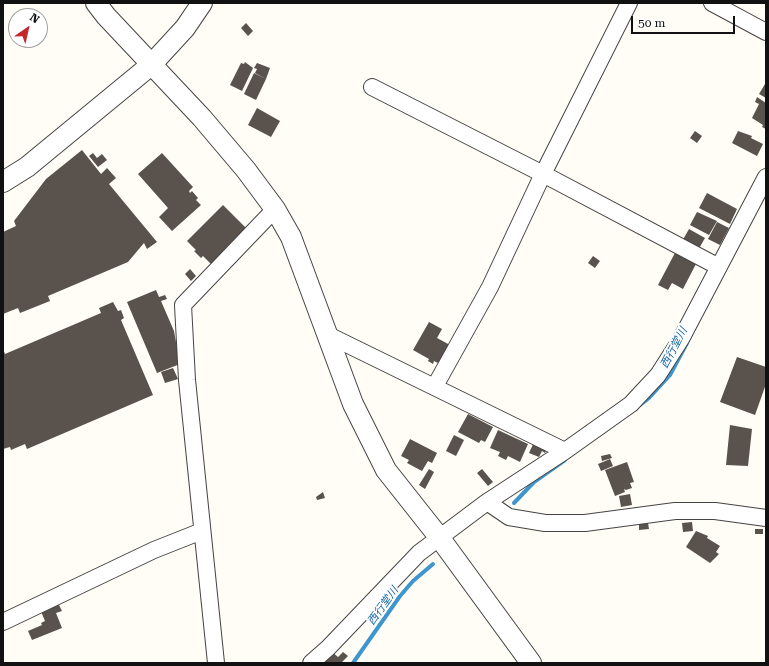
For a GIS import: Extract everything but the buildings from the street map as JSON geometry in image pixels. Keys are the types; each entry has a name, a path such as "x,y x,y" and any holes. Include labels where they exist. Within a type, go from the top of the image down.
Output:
{"street":[{"path":"96,3 151,65 202,118 246,170 275,209 291,236 353,404 386,470 439,537 531,663"},
{"path":"3,182 33,163 151,65 185,28 202,3"},
{"path":"435,386 490,287 543,174 629,3"},
{"path":"712,3 766,32"},
{"path":"372,87 543,174 718,267"},
{"path":"311,663 328,648 419,553 439,537 498,509 565,451 631,404 658,374 681,339 766,177"},
{"path":"216,663 187,380 183,305 275,209"},
{"path":"326,334 435,386 565,451"},
{"path":"498,509 545,523 585,523 675,511 715,511 766,518"},
{"path":"3,622 154,550 202,531"}],"waterway":[{"name":"西行堂川","path":"640,405 649,398 670,375 687,343"},
{"name":"西行堂川","path":"514,503 534,482 565,460"},
{"name":"西行堂川","path":"353,663 400,596 413,581 433,564"}]}
